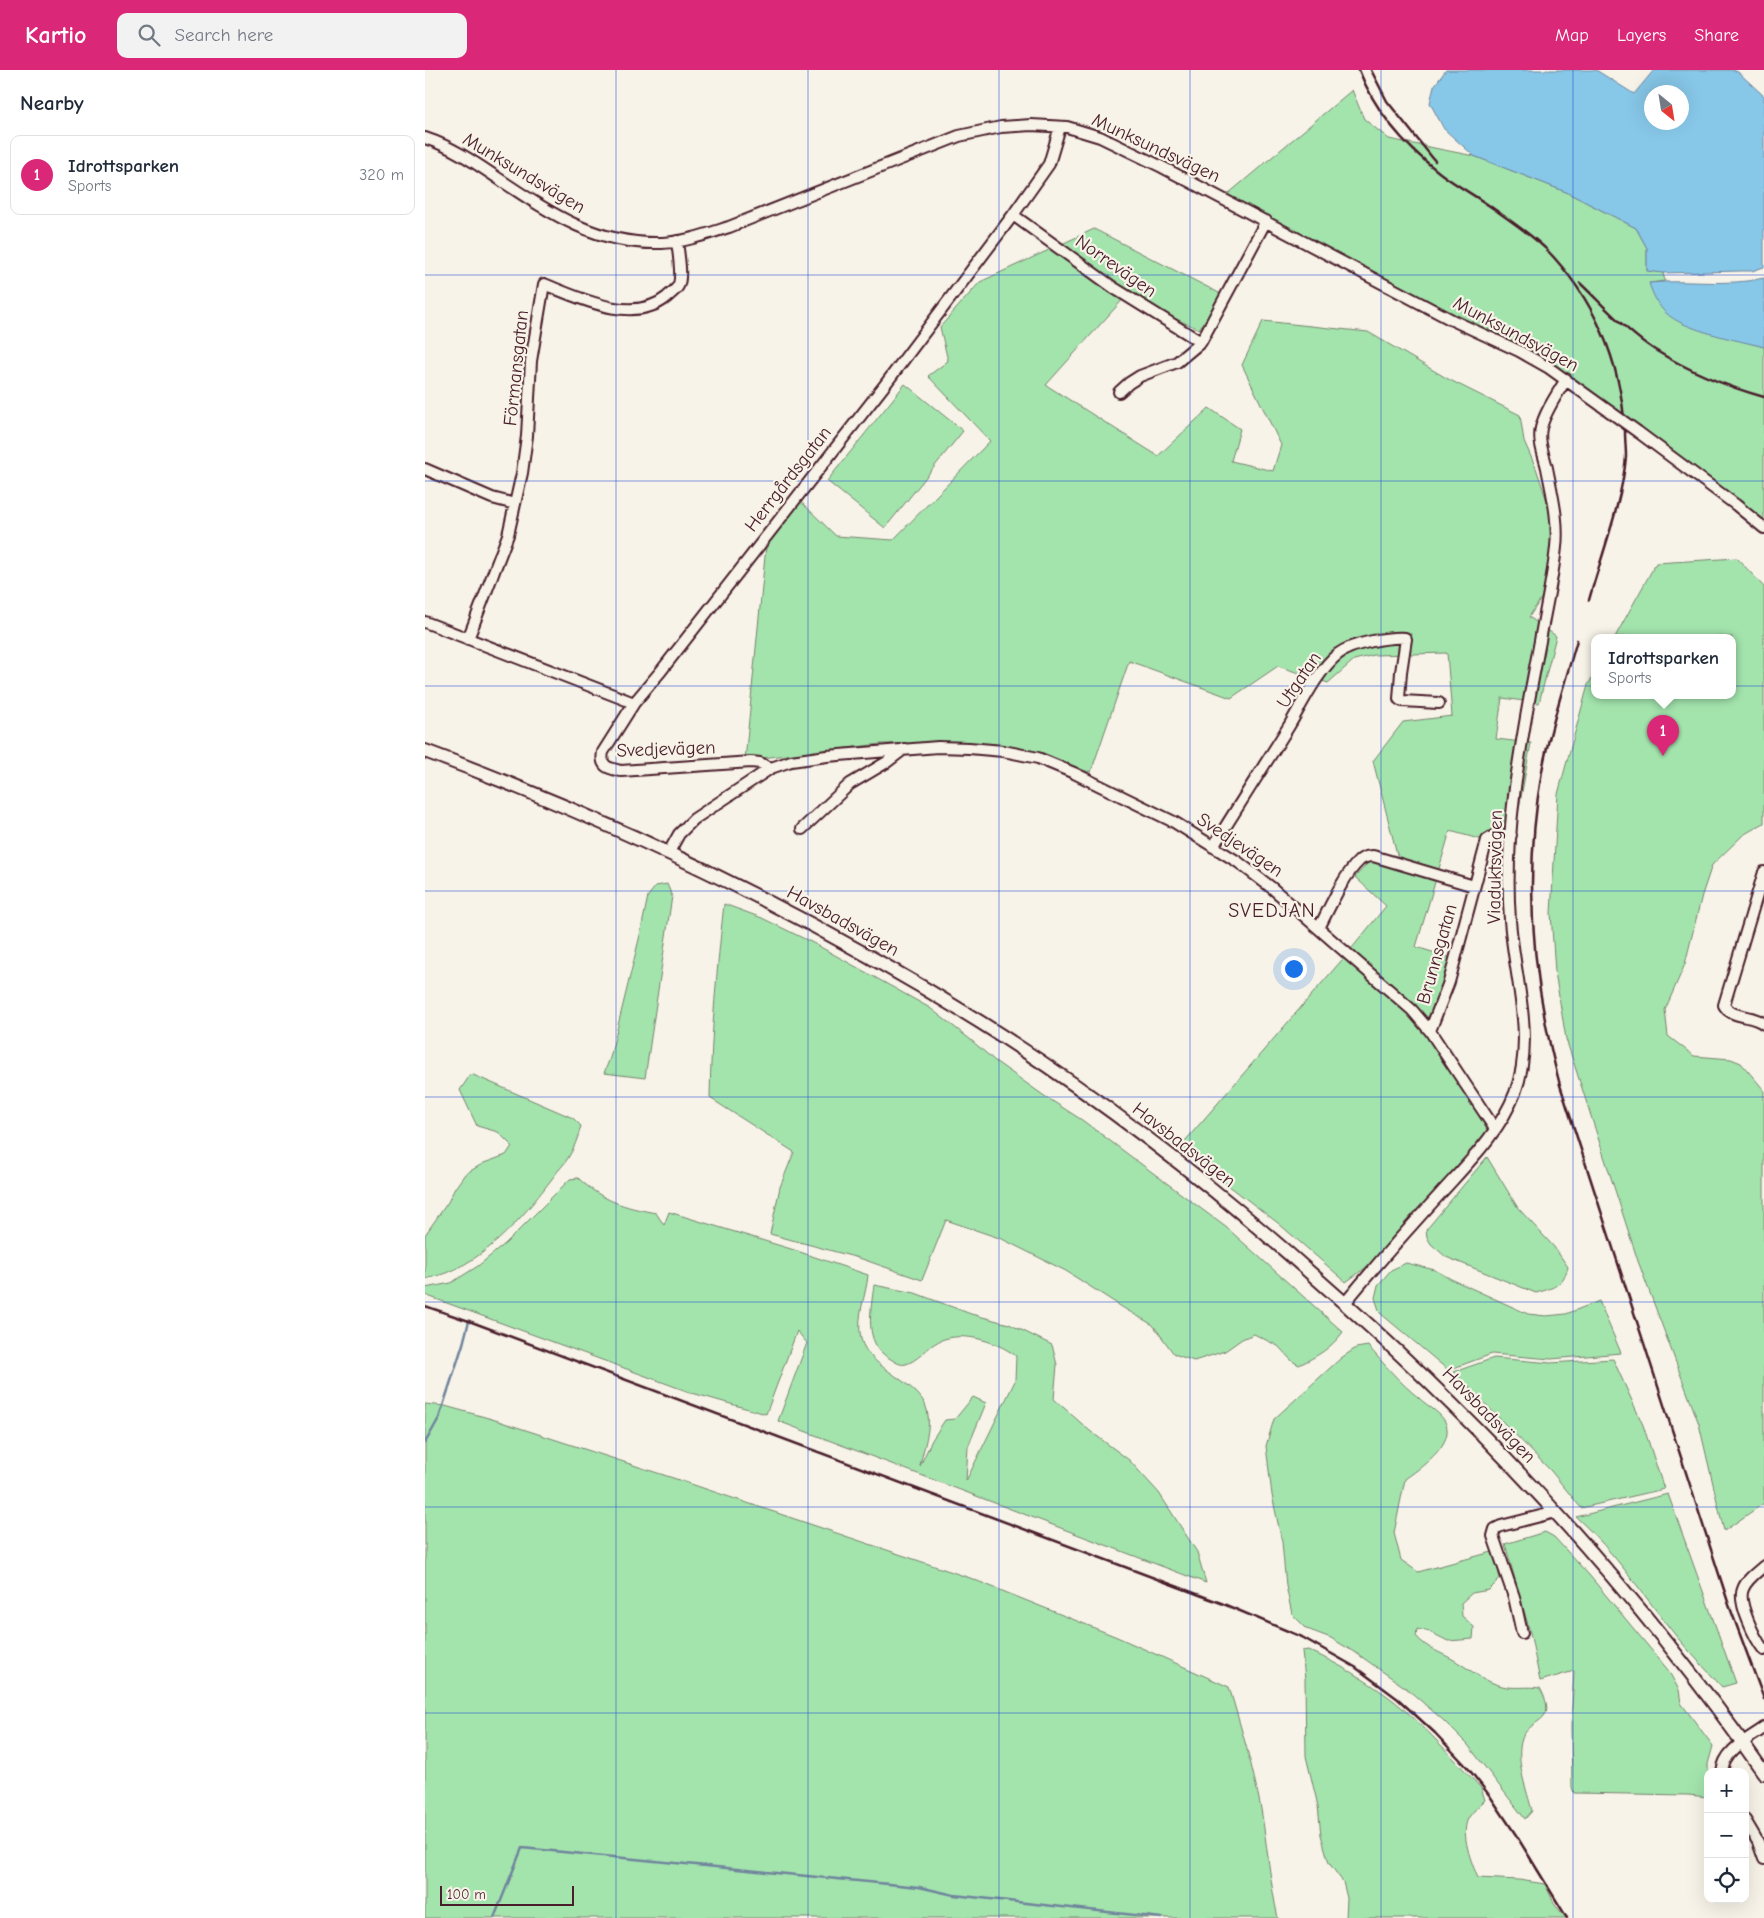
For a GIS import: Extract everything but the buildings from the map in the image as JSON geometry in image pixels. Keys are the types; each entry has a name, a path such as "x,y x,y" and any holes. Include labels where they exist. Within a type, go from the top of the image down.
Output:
{"main road":[{"name":"Havsbadsvägen","path":"425,751 537,794 669,852 857,949 983,1024 1161,1150 1277,1243 1345,1303 1469,1419 1556,1512 1651,1624 1764,1773"}],"street":[{"name":"Munksundsvägen","path":"425,138 455,151 577,227 608,237 638,242 664,243 693,238 729,227 959,136 1001,127 1031,124 1060,127 1100,137 1266,221 1451,320 1519,351 1566,379 1736,505 1764,528"},
{"name":"Herrgårdsgatan","path":"634,703 884,386 1013,215 1049,164 1060,127"},
{"name":"Norrevägen","path":"1013,215 1114,288 1201,342"},
{"path":"1119,392 1140,376 1177,362 1201,342 1266,221"},
{"name":"Förmansgatan","path":"469,639 508,535 522,473 527,436 531,361 544,284 583,300 614,308 637,310 652,307 678,287 680,280 677,241"},
{"name":"Viaduktsvägen","path":"1345,1303 1375,1266 1475,1155 1504,1118 1515,1093 1522,1068 1525,1040 1510,919 1509,860 1517,768 1556,547 1555,505 1540,436 1543,422 1566,379"},
{"path":"425,469 491,498 515,504"},
{"path":"425,622 634,703"},
{"name":"Utgatan","path":"1213,846 1329,662 1340,653 1361,644 1407,639 1401,672 1399,699 1402,701 1439,703"},
{"name":"Svedjevägen","path":"634,703 603,752 601,759 607,768 621,771 751,762 760,763 771,768"},
{"name":"Svedjevägen","path":"669,852 679,834 694,819 771,768 791,762 905,749 969,748 1003,751 1038,758 1074,773 1158,814 1238,862 1272,888 1412,1010 1430,1031 1495,1129"},
{"path":"802,830 850,784 905,749"},
{"name":"Brunnsgatan","path":"1430,1031 1449,982 1487,840 1495,835 1511,835"},
{"name":"Brunnsgatan","path":"1319,928 1350,873 1359,860 1367,856 1474,886"},
{"path":"1764,872 1724,1005 1726,1010 1733,1014 1761,1021 1764,1024"},
{"path":"1522,1633 1514,1597 1493,1536 1495,1529 1501,1526 1556,1512"},
{"path":"1764,1566 1747,1582 1742,1590 1744,1610 1764,1650"},
{"path":"1722,1768 1727,1755 1764,1728"},
{"path":"1749,1827 1758,1842 1764,1859"}],"green space":[{"path":"1352,90 1364,119 1389,139 1474,156 1566,192 1636,228 1647,248 1647,271 1663,273 1665,281 1649,283 1688,325 1764,347 1764,524 1568,381 1222,199"},
{"path":"1094,229 1223,295 1199,329 1125,297 1046,385 1158,456 1209,408 1240,429 1231,461 1273,471 1281,445 1242,365 1263,321 1368,332 1448,379 1520,415 1524,441 1536,468 1551,513 1552,550 1546,591 1529,617 1556,636 1539,703 1502,698 1496,739 1531,743 1515,830 1490,842 1450,831 1416,947 1455,959 1436,1007 1420,1026 1456,1073 1493,1141 1382,1256 1346,1282 1278,1223 1179,1148 1348,953 1386,906 1355,877 1367,864 1386,854 1398,858 1373,761 1403,722 1452,716 1447,653 1374,655 1354,660 1328,683 1278,666 1231,698 1129,661 1091,772 947,743 881,744 745,760 766,546 799,500 836,536 893,540 990,441 928,376 948,361 940,327 980,282"},
{"path":"905,384 963,431 885,528 827,481"},
{"path":"1737,558 1764,587 1764,823 1743,835 1712,865 1702,895 1685,964 1665,1010 1668,1036 1694,1056 1731,1059 1741,1063 1764,1090 1764,1503 1724,1531 1699,1424 1638,1261 1566,1039 1555,972 1551,913 1558,794 1591,680 1591,699 1736,699 1736,634 1617,634 1656,563"},
{"path":"667,884 672,896 645,1078 604,1073 610,1058 648,896 656,886"},
{"path":"724,904 762,918 815,944 930,1008 995,1061 1082,1120 1227,1228 1343,1332 1324,1351 1299,1365 1292,1361 1278,1346 1254,1334 1242,1339 1225,1351 1194,1361 1174,1354 1153,1325 1066,1271 1002,1239 946,1220 922,1280 862,1259 770,1234 780,1187 794,1152 710,1098 715,1001"},
{"path":"471,1074 573,1118 581,1126 574,1147 566,1161 528,1209 498,1240 464,1264 445,1273 425,1279 425,1235 448,1202 455,1188 465,1174 484,1163 506,1155 512,1146 498,1132 477,1126 460,1090"},
{"path":"1487,1157 1518,1208 1554,1247 1568,1267 1560,1282 1552,1288 1536,1293 1446,1257 1431,1244 1427,1237 1426,1230"},
{"path":"578,1178 605,1198 633,1208 656,1213 664,1225 669,1212 791,1249 868,1275 860,1314 861,1339 866,1350 874,1359 915,1391 927,1410 927,1438 920,1466 932,1440 945,1420 955,1419 973,1397 986,1403 968,1447 966,1481 1015,1381 1016,1356 988,1341 977,1338 954,1337 943,1339 934,1344 910,1363 897,1363 881,1352 875,1344 872,1335 871,1315 874,1285 915,1293 971,1314 1009,1324 1052,1345 1057,1365 1054,1399 1090,1431 1129,1460 1159,1493 1197,1552 1206,1583 778,1421 807,1343 797,1331 766,1414 692,1393 425,1295 425,1288 451,1283 478,1266 506,1243 570,1179"},
{"path":"1406,1263 1435,1270 1528,1314 1546,1316 1566,1314 1599,1301 1621,1353 1551,1359 1492,1354 1448,1370 1380,1313 1375,1298 1378,1285 1391,1270"},
{"path":"1368,1346 1399,1380 1438,1413 1446,1424 1445,1440 1440,1448 1434,1456 1405,1479 1394,1533 1401,1560 1418,1572 1492,1552 1500,1579 1489,1590 1472,1593 1461,1603 1462,1616 1474,1627 1473,1639 1448,1641 1430,1632 1417,1629 1416,1636 1429,1647 1495,1684 1506,1687 1540,1688 1545,1700 1547,1709 1545,1715 1529,1728 1521,1742 1521,1768 1532,1811 1525,1819 1468,1745 1443,1720 1406,1688 1359,1655 1331,1638 1307,1629 1292,1614 1286,1586 1282,1542 1272,1495 1266,1446 1274,1419 1341,1358 1356,1348"},
{"path":"1494,1358 1551,1363 1613,1359 1643,1425 1664,1489 1581,1508 1551,1471 1454,1372"},
{"path":"425,1404 445,1406 492,1419 970,1578 1117,1637 1229,1687 1258,1794 1278,1918 425,1918"},
{"path":"1668,1494 1736,1683 1722,1687 1676,1636 1604,1545 1576,1517"},
{"path":"1545,1532 1554,1537 1589,1575 1668,1670 1679,1690 1681,1703 1713,1746 1708,1768 1704,1768 1704,1797 1574,1793 1572,1787 1571,1726 1574,1671 1540,1681 1530,1632 1505,1544"},
{"path":"1308,1650 1374,1686 1394,1701 1428,1732 1481,1788 1485,1800 1469,1817 1465,1831 1467,1848 1478,1878 1519,1880 1545,1884 1555,1905 1566,1918 1346,1918 1347,1898 1343,1882 1329,1863 1321,1835 1318,1806 1306,1756 1305,1679 1302,1651"}],"water":[{"path":"1446,70 1596,70 1634,94 1654,70 1733,70 1738,72 1764,96 1764,267 1752,271 1663,273 1647,271 1647,248 1636,228 1566,192 1474,156 1444,129 1430,103 1434,86"},
{"path":"1764,278 1764,347 1699,330 1675,319 1660,307 1649,283 1736,282"}],"waterway":[{"path":"425,1443 439,1418 469,1321"},
{"path":"494,1918 522,1848 919,1887 954,1895 1162,1918"}],"railway":[{"path":"1359,70 1373,100 1392,127 1427,163 1533,237 1545,248 1578,288 1602,332 1618,380 1625,431 1626,457 1616,511 1589,600"},
{"path":"1371,70 1387,101 1435,161"},
{"path":"1580,283 1625,327 1655,350 1681,365 1708,377 1764,397"},
{"path":"1577,640 1549,738 1536,811 1533,850 1533,929 1543,1007 1560,1085 1729,1605 1764,1699"},
{"path":"425,1306 1221,1603 1302,1637 1355,1667 1398,1699 1435,1733 1467,1767 1490,1796 1567,1918"}],"place":[{"name":"Idrottsparken","path":"1663,756"}],"district":[{"name":"SVEDJAN","path":"1272,910"}]}
